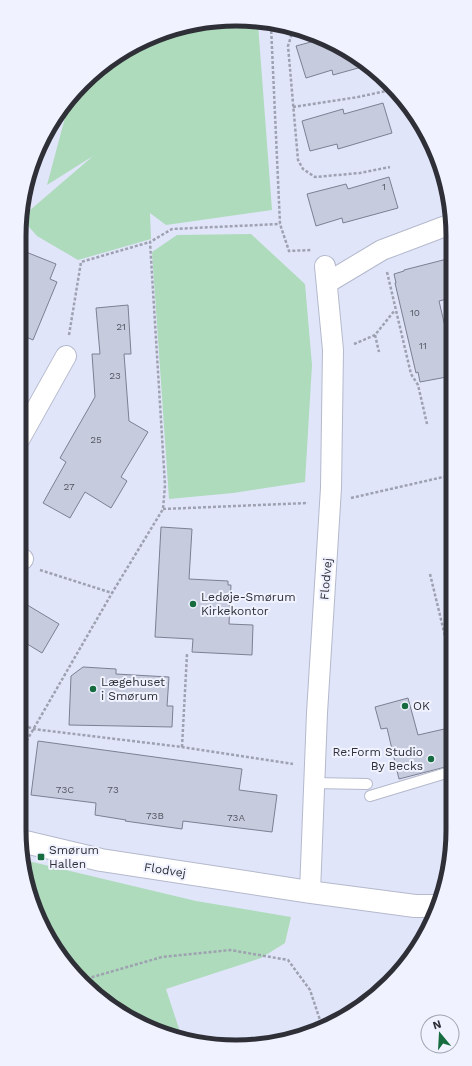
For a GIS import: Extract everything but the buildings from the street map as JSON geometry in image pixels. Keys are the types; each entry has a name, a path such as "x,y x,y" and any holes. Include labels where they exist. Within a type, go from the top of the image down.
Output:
{"street":[{"path":"326,275 382,250 446,226"},
{"name":"Flodvej","path":"310,892 317,713 331,502 333,350 326,275"},
{"path":"26,427 66,356"},
{"name":"Flodvej","path":"26,842 101,860 310,892 415,906 432,906"}],"lane":[{"path":"370,796 446,773"},
{"path":"315,775 367,784"}],"path":[{"path":"271,29 280,224 289,251 312,250 326,275"},
{"path":"292,34 288,46 298,160 303,169 315,177 360,173 390,167"},
{"path":"293,106 358,98 386,91"},
{"path":"66,356 81,262 150,242 172,229 280,224"},
{"path":"26,742 112,593 163,510 165,485 150,242"},
{"path":"382,250 411,374 418,385 427,424"},
{"path":"333,350 350,346 376,335 395,309"},
{"path":"376,335 379,352"},
{"path":"26,564 112,593"},
{"path":"430,574 446,643"},
{"path":"182,747 187,654"},
{"path":"26,726 33,729 182,747 315,775"},
{"path":"88,978 162,958 230,950 288,960 310,990 321,1022"}],"green space":[{"path":"222,26 258,27 272,210 166,225 150,213 151,239 78,260 37,236 26,222 27,212 93,156 47,185 67,111 108,69 119,61 143,48 168,37 182,33"},
{"path":"251,234 305,284 312,365 305,482 233,493 169,499 152,252 177,235"},
{"path":"29,861 196,901 291,917 285,943 261,958 166,989 180,1032 156,1024 119,1005 98,988 69,958 54,935 42,910 33,884"}],"place":[{"name":"Ledøje-Smørum Kirkekontor","path":"193,604"},
{"name":"Lægehuset i Smørum","path":"93,689"},
{"name":"OK","path":"405,706"},
{"name":"Re:Form Studio By Becks","path":"431,759"},
{"name":"Smørum Hallen","path":"41,857"}]}
